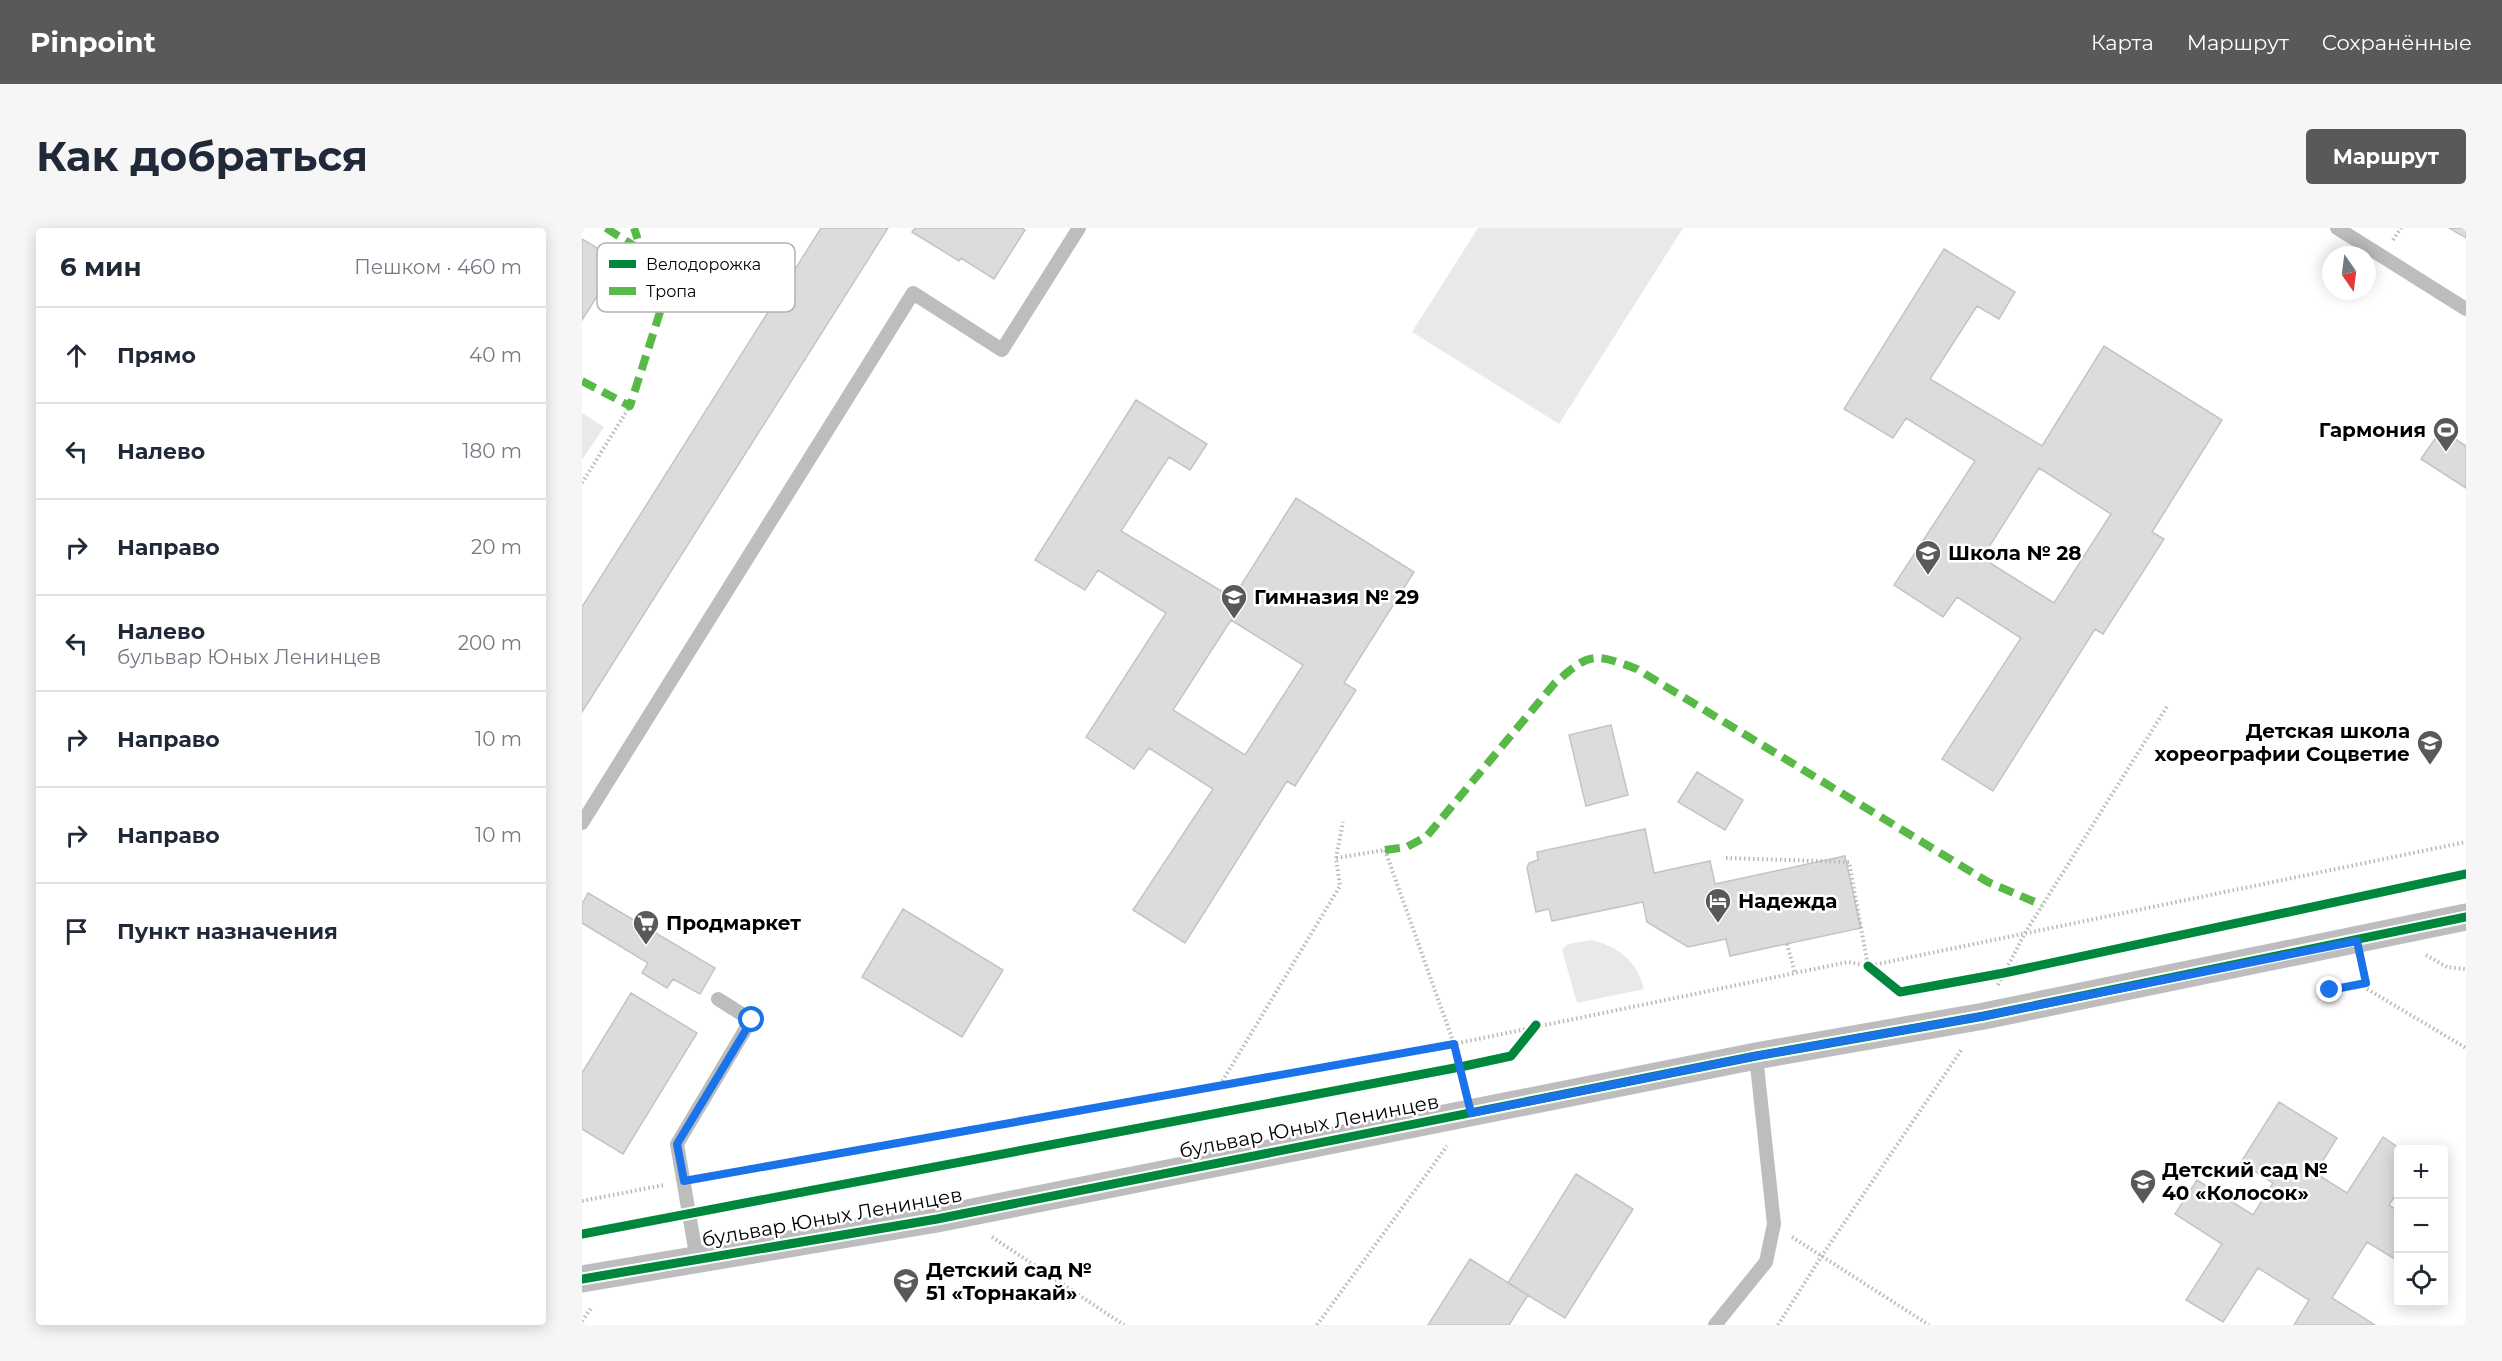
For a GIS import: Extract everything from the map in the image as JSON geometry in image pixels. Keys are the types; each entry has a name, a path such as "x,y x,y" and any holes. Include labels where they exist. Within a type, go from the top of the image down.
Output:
{"street":[{"name":"бульвар Юных Ленинцев","path":"582,1279 937,1219 957,1213 1756,1056 1984,1016 2466,917"}],"lane":[{"path":"582,823 913,293 1002,350 1079,228"},
{"path":"2337,228 2466,309"},
{"path":"697,1260 677,1144 752,1020 718,999"},
{"path":"1715,1325 1766,1262 1774,1224 1756,1056"}],"path":[{"path":"582,483 630,406"},
{"path":"1220,1086 1340,886 1336,858 1343,822"},
{"path":"582,1201 1454,1044 1536,1025 1848,962 1868,966 2466,842"},
{"path":"1317,1325 1471,1113 1454,1044 1385,850 1336,858"},
{"path":"1726,858 1849,862 1868,966 1876,972"},
{"path":"2357,941 2367,988 2466,1048"},
{"path":"1787,944 1795,973"},
{"path":"2422,953 2447,967 2466,969"},
{"path":"1992,975 2016,970"},
{"path":"2330,990 2366,983"},
{"path":"1523,1040 1536,1025"},
{"path":"1448,1069 1470,1065"},
{"path":"957,1213 1124,1325"},
{"path":"1774,1224 1929,1325"}],"shaded area":[{"path":"1478,228 1683,228 1559,424 1412,332"},
{"path":"582,413 604,427 582,460"},
{"path":"1592,940 1611,947 1626,957 1637,971 1644,989 1577,1003 1562,950 1568,944"}],"building":[{"path":"821,228 888,228 582,712 582,607 768,312 795,312 795,269"},
{"path":"915,228 1021,228 1025,230 994,279 961,258 959,261 912,232"},
{"path":"2449,228 2466,228 2466,238"},
{"path":"582,239 597,248 597,296 582,320"},
{"path":"1944,249 2015,292 1999,319 1977,306 1930,379 2042,446 2104,346 2222,420 2152,532 2164,539 2103,634 2095,629 1993,791 1942,759 2021,638 1957,597 1943,617 1894,585 1975,461 1906,418 1893,438 1844,409","holes":["2039,468 2111,514 2054,603 1982,558"]},
{"path":"1136,400 1207,444 1190,470 1169,457 1121,531 1233,598 1296,498 1414,572 1344,683 1356,690 1295,786 1287,781 1185,943 1133,910 1213,789 1149,748 1134,769 1086,737 1166,613 1098,570 1085,590 1035,560","holes":["1231,620 1303,665 1245,755 1173,710"]},
{"name":"Гармония","path":"2441,430 2466,446 2466,488 2421,459"},
{"path":"1611,725 1628,795 1586,806 1569,735"},
{"path":"1697,772 1743,800 1725,830 1678,802"},
{"path":"1645,829 1654,873 1710,861 1715,884 1845,856 1861,928 1730,956 1726,939 1688,947 1647,922 1643,902 1552,921 1549,909 1536,912 1527,868 1529,863 1538,860 1537,852"},
{"path":"588,893 715,968 700,994 673,979 667,988 642,973 648,963 582,923 582,904"},
{"path":"903,909 1003,970 962,1037 862,977"},
{"path":"631,993 697,1033 623,1154 582,1129 582,1073"},
{"path":"2279,1102 2337,1138 2315,1173 2347,1193 2383,1137 2395,1145 2394,1197 2389,1205 2394,1208 2394,1259 2367,1242 2332,1298 2375,1325 2294,1325 2309,1300 2258,1268 2223,1322 2186,1300 2222,1244 2175,1214 2197,1180 2253,1215 2273,1183 2241,1162"},
{"path":"1576,1174 1633,1209 1565,1318 1508,1283"},
{"path":"1470,1259 1528,1295 1509,1325 1428,1325"}],"marked path":[{"path":"606,228 629,243"},
{"path":"634,228 639,243"},
{"path":"582,381 630,406 660,312"},
{"path":"1385,850 1407,847 1427,836 1554,684 1575,666 1592,658 1600,658 1637,669 1988,882 2042,905"}],"cycle path":[{"path":"1868,966 1900,992 2004,973 2466,874"},
{"path":"582,1279 937,1219 1756,1056 1984,1016 2466,917"},
{"path":"582,1234 1511,1056 1536,1025"}],"place":[{"name":"Гармония","path":"2446,453"},
{"name":"Школа № 28","path":"1928,576"},
{"name":"Гимназия № 29","path":"1234,620"},
{"name":"Детская школа хореографии Соцветие","path":"2430,766"},
{"name":"Надежда","path":"1718,924"},
{"name":"Продмаркет","path":"646,946"},
{"name":"Детский сад № 40 «Колосок»","path":"2143,1205"},
{"name":"Детский сад № 51 «Торнакай»","path":"906,1304"}],"route":[{"path":"752,1020 677,1144 684,1181 1454,1044 1471,1113 1756,1056 1984,1016 2357,941 2366,983 2330,990"}]}
